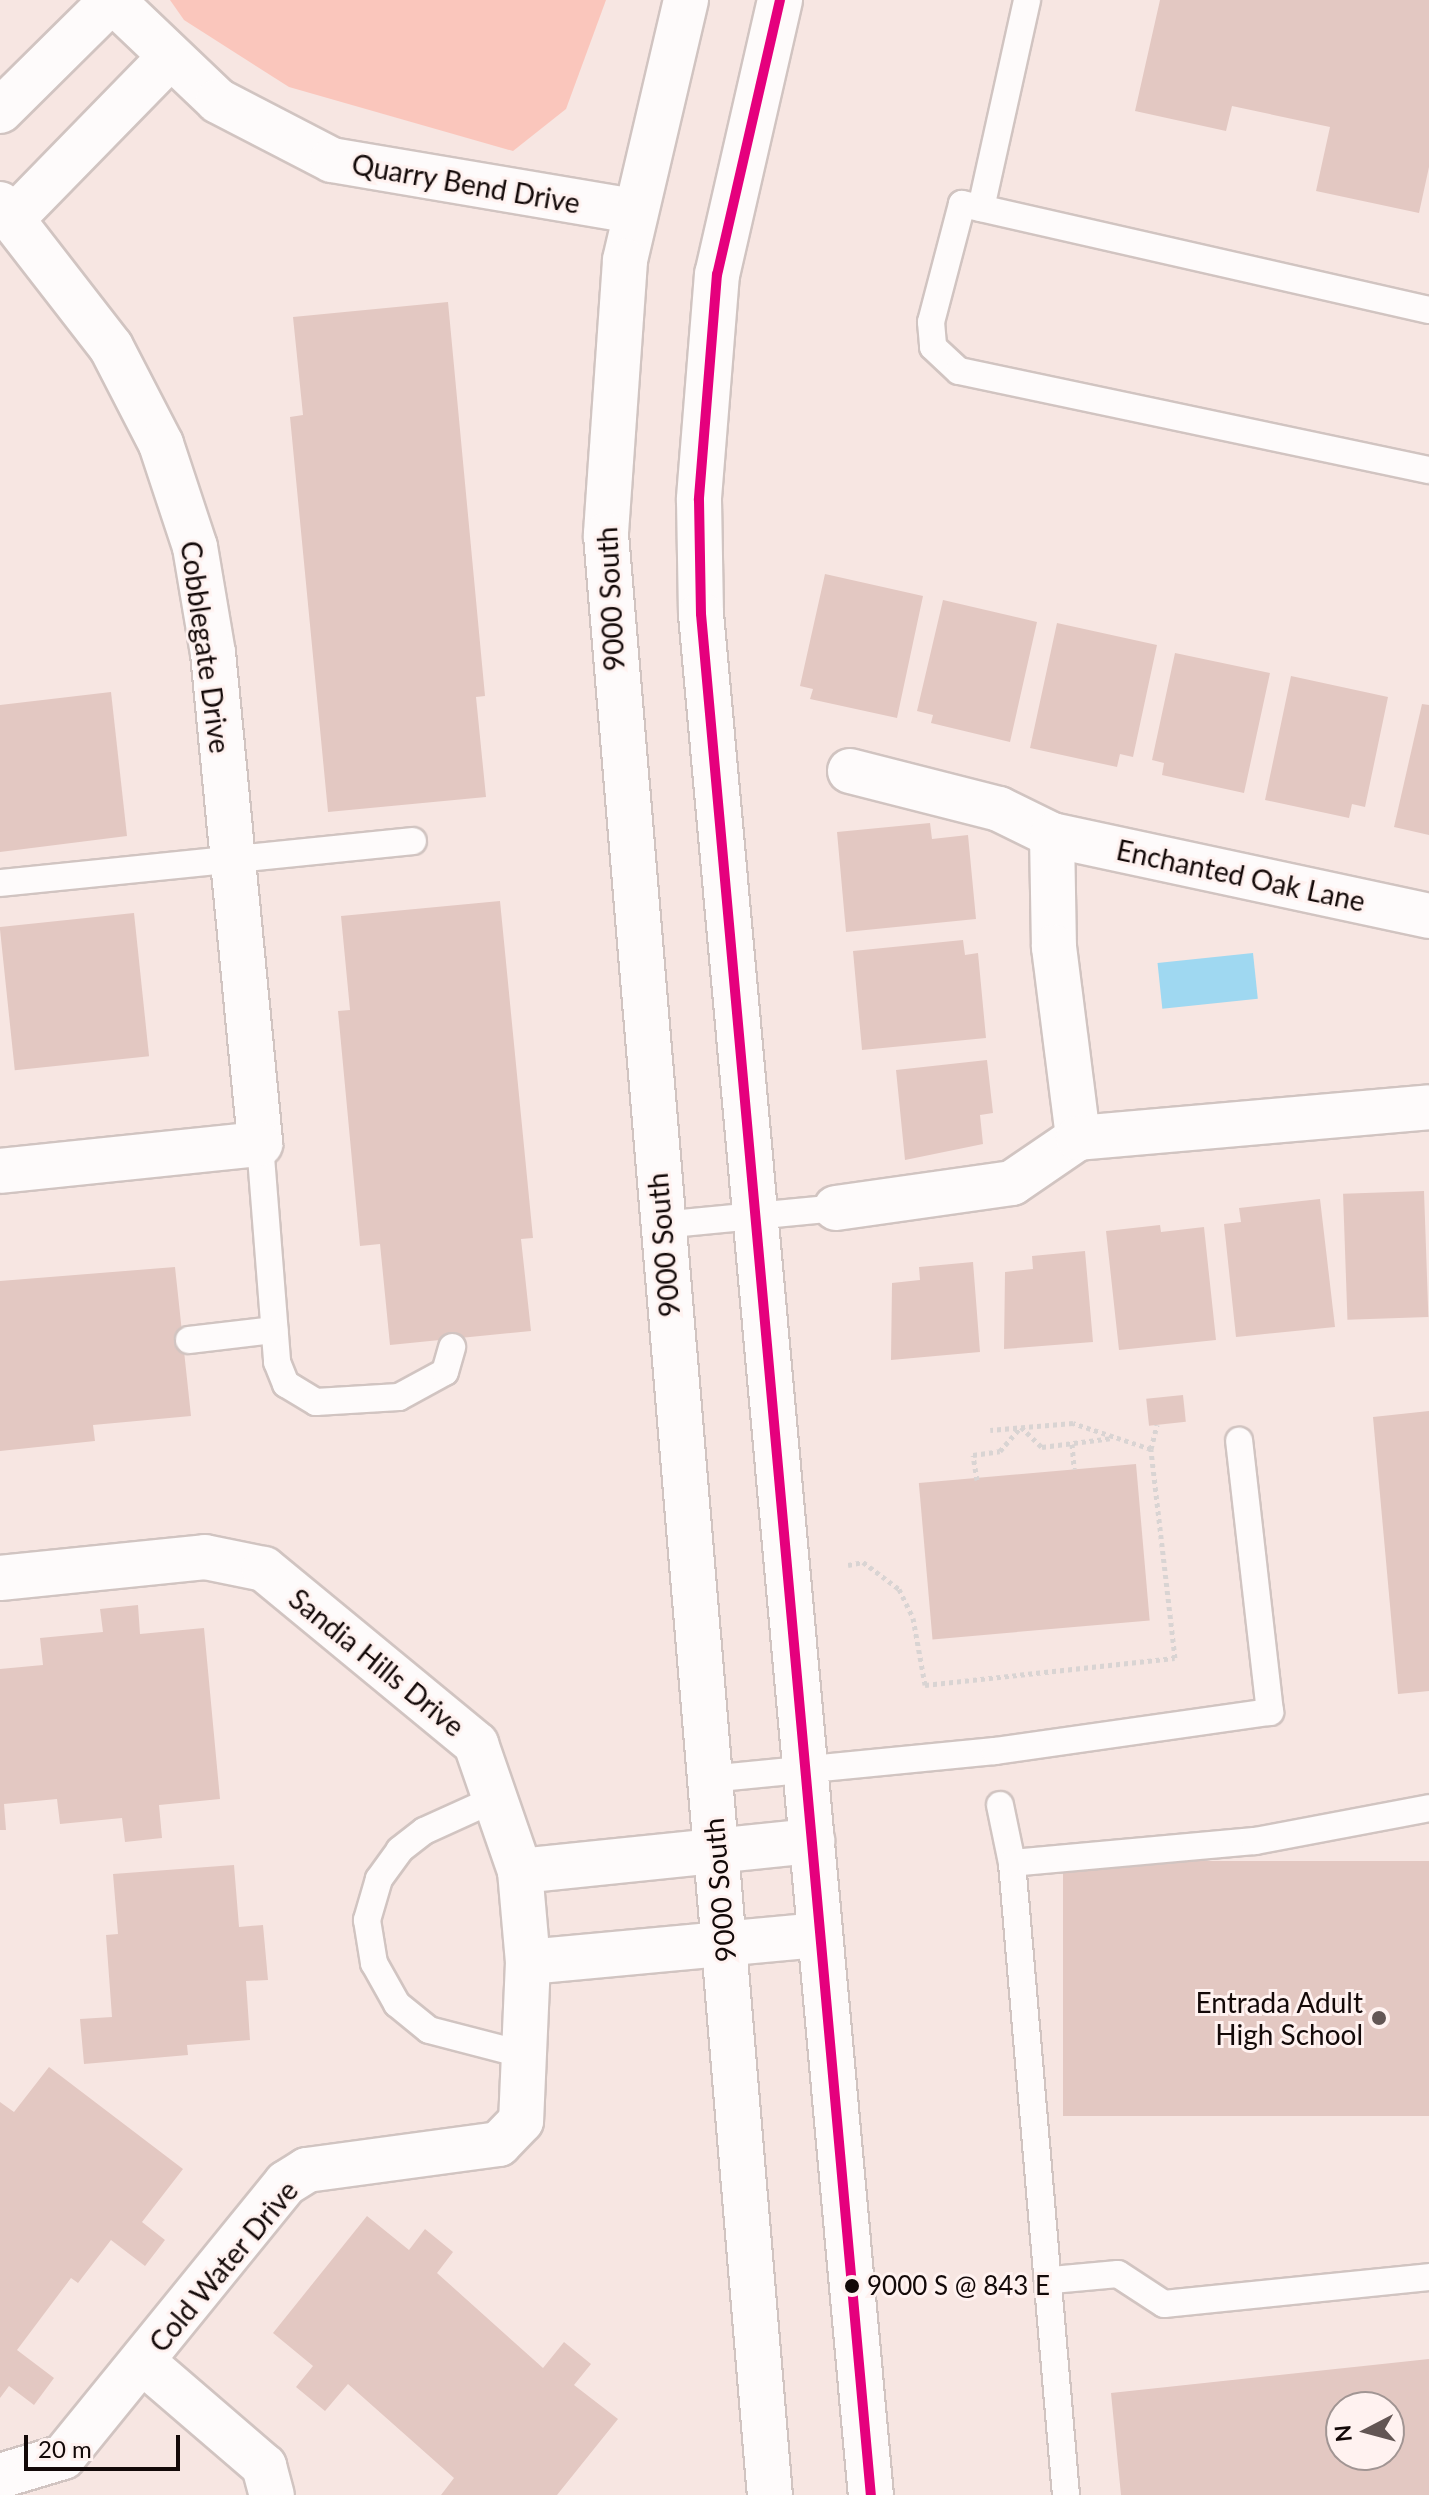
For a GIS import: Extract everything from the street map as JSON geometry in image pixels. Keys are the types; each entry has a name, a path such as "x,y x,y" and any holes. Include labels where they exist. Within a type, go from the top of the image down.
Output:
{"street":[{"name":"Quarry Bend Drive","path":"112,0 168,59 218,101 332,160 634,211"},
{"path":"0,111 112,0"},
{"name":"9000 South","path":"686,0 634,211 614,351 606,535 661,1225 770,2495"},
{"path":"780,0 717,274 699,500 701,614 871,2495"},
{"path":"7,211 168,59"},
{"name":"Cobblegate Drive","path":"7,211 111,347 161,444 195,547 233,860 260,1144"},
{"name":"Enchanted Oak Lane","path":"850,771 999,809 1052,835 1429,916"},
{"path":"1052,835 1054,947 1078,1138"},
{"path":"836,1208 1012,1183 1078,1138 1429,1107"},
{"path":"0,1171 260,1144"},
{"name":"Sandia Hills Drive","path":"0,1578 205,1557 264,1569 456,1723 490,1767 520,1871"},
{"path":"520,1871 812,1841"},
{"name":"Cold Water Drive","path":"0,2476 63,2457 286,2183 307,2170 499,2144 521,2121 528,1962 520,1871"},
{"path":"528,1962 820,1935"},
{"path":"143,2362 264,2466 272,2495"}],"lane":[{"path":"981,208 1027,0"},
{"path":"1429,310 962,204 931,322 943,363 1429,470"},
{"path":"0,883 413,841"},
{"path":"260,1144 274,1330 286,1384 316,1402 415,1393 445,1372 452,1347"},
{"path":"661,1225 836,1208"},
{"path":"189,1340 274,1330"},
{"path":"709,1779 1270,1712 1239,1441"},
{"path":"499,1797 424,1831 400,1850 379,1879 367,1920 374,1963 397,2004 429,2030 525,2055"},
{"path":"1000,1805 1012,1863 1052,2280 1066,2495"},
{"path":"1012,1863 1255,1841 1429,1808"},
{"path":"1052,2280 1118,2274 1164,2304 1429,2277"}],"path":[{"path":"990,1430 1073,1423 1151,1449"},
{"path":"848,1565 863,1562 899,1589 913,1618 925,1685 1175,1658 1151,1449 1157,1425"},
{"path":"1021,1427 1042,1447 1117,1438"},
{"path":"977,1480 973,1455 1000,1451 1021,1427"},
{"path":"1072,1444 1074,1469"}],"shaded area":[{"path":"170,0 606,0 566,109 513,151 289,87 184,20"}],"water":[{"path":"1253,953 1258,999 1162,1009 1158,963"}],"building":[{"path":"1160,0 1429,0 1429,167 1419,213 1316,191 1330,127 1232,106 1226,131 1135,111"},
{"path":"448,302 485,696 476,697 486,797 328,812 290,417 303,415 293,317"},
{"path":"825,574 923,596 897,718 810,699 813,689 800,686"},
{"path":"943,600 1037,622 1010,742 931,723 933,715 917,711"},
{"path":"1057,623 1157,645 1133,757 1120,754 1117,767 1030,748"},
{"path":"1175,653 1270,673 1244,793 1162,775 1164,763 1152,760"},
{"path":"1291,676 1388,697 1365,807 1352,804 1349,818 1265,800"},
{"path":"111,692 127,836 0,852 0,705"},
{"path":"1422,704 1429,705 1429,835 1394,827"},
{"path":"930,823 932,839 968,835 976,919 846,932 837,832"},
{"path":"500,901 533,1238 521,1239 531,1331 390,1345 380,1244 360,1246 338,1011 350,1010 341,916"},
{"path":"134,913 149,1056 15,1070 0,927"},
{"path":"963,940 965,955 978,953 986,1038 862,1050 853,951"},
{"path":"987,1060 993,1113 980,1115 983,1144 905,1160 896,1070"},
{"path":"1424,1191 1428,1317 1347,1320 1343,1194"},
{"path":"1320,1199 1335,1327 1236,1337 1224,1224 1241,1222 1239,1208"},
{"path":"1160,1225 1161,1232 1204,1227 1216,1340 1119,1350 1106,1231"},
{"path":"1085,1251 1093,1342 1004,1349 1005,1272 1033,1269 1032,1256"},
{"path":"973,1262 980,1352 891,1360 892,1283 920,1280 919,1267"},
{"path":"175,1267 191,1416 93,1425 95,1441 0,1451 0,1281"},
{"path":"1183,1395 1186,1422 1149,1426 1146,1399"},
{"path":"1429,1411 1429,1691 1398,1694 1373,1417"},
{"path":"1136,1464 1150,1620 933,1639 919,1483"},
{"path":"138,1605 140,1634 204,1628 220,1799 159,1805 162,1838 125,1842 122,1818 60,1824 57,1799 4,1804 6,1830 0,1830 0,1669 43,1665 40,1638 103,1632 100,1609"},
{"path":"1063,1861 1429,1861 1429,2116 1063,2116"},
{"path":"234,1865 239,1927 263,1925 268,1980 246,1981 250,2040 187,2045 188,2055 84,2064 80,2019 112,2017 106,1935 118,1934 113,1874"},
{"path":"49,2067 183,2169 142,2222 165,2240 145,2266 111,2240 78,2283 71,2278 17,2350 54,2378 34,2405 9,2386 0,2398 0,2102 14,2112"},
{"path":"367,2216 409,2250 425,2229 453,2252 437,2273 543,2368 564,2342 591,2364 574,2385 618,2419 557,2495 441,2495 454,2478 348,2384 325,2411 296,2387 313,2366 273,2333"},
{"path":"1429,2359 1429,2495 1121,2495 1111,2393"}],"transit line":[{"path":"780,0 717,274 699,500 701,614 871,2495"}],"place":[{"name":"Entrada Adult High School","path":"1379,2018"},
{"name":"9000 S @ 843 E","path":"852,2286"}]}
